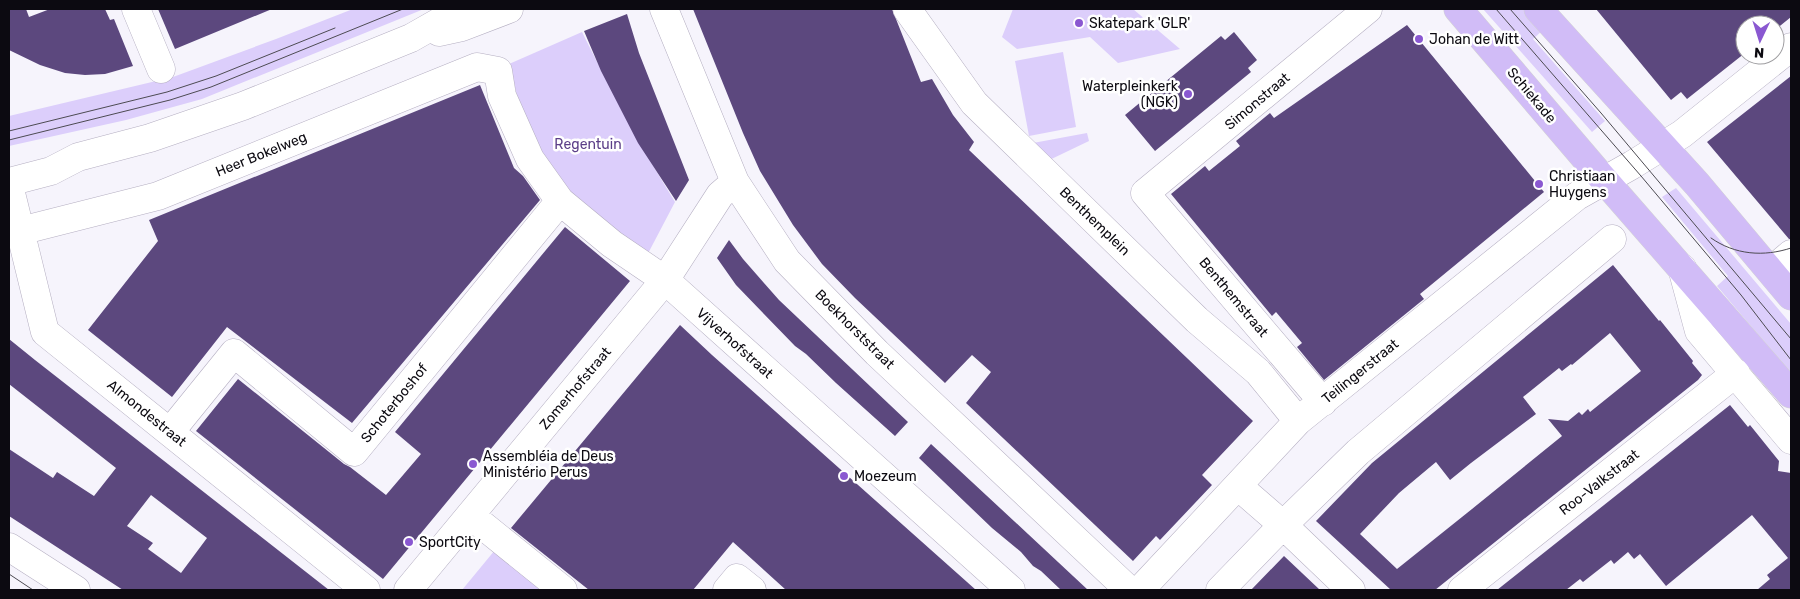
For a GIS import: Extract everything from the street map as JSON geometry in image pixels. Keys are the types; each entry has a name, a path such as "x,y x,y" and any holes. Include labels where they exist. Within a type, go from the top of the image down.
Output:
{"main road":[{"name":"Schiekade","path":"1458,9 1791,394"},
{"path":"1538,9 1672,139 1697,184 1791,296"}],"street":[{"path":"136,9 161,69"},
{"path":"9,183 51,171 78,156 150,138 243,106 411,38 462,9"},
{"name":"Boekhorststraat","path":"664,9 735,182 787,261 877,353 1129,590"},
{"name":"Benthemplein","path":"906,9 974,103 1197,320 1258,372 1298,421"},
{"name":"Simonstraat","path":"1145,193 1368,9"},
{"path":"411,38 462,27 502,10"},
{"path":"1605,181 1672,139 1791,47"},
{"name":"Heer Bokelweg","path":"20,231 158,196 477,67 498,71"},
{"name":"Vijverhofstraat","path":"498,71 502,96 530,159 560,201 612,244 665,280 1011,590"},
{"path":"9,164 47,155 78,156"},
{"name":"Teilingerstraat","path":"1140,590 1298,421 1577,196 1605,181"},
{"name":"Zomerhofstraat","path":"408,590 665,280 720,195 735,182"},
{"name":"Almondestraat","path":"9,183 45,332 366,590"},
{"name":"Benthemstraat","path":"1145,193 1323,402"},
{"name":"Schoterboshof","path":"170,432 234,353 354,452 560,201"},
{"path":"1220,590 1358,452 1612,239"},
{"path":"1771,271 1791,254"},
{"name":"Schiekade","path":"1682,268 1699,331 1791,440"},
{"name":"Roo-Valkstraat","path":"1462,590 1736,373"},
{"path":"1238,486 1283,525 1351,590"},
{"path":"470,515 563,590"},
{"path":"9,547 76,590"}],"green space":[{"path":"353,9 424,9 202,99 126,120 9,146 9,116 173,77"},
{"name":"Skatepark 'GLR'","path":"1013,9 1133,9 1180,49 1118,63 1090,37 1017,49 1002,37"},
{"path":"1483,9 1523,9 1543,30 1533,39 1605,121 1592,132"},
{"name":"Regentuin","path":"582,32 627,118 675,202 643,263 551,175 523,119 509,64"},
{"path":"1063,52 1076,127 1029,136 1015,61"},
{"path":"1087,133 1089,141 1041,164 1033,143"},
{"path":"1676,188 1791,324 1791,374 1717,286 1728,276 1662,197"},
{"path":"495,550 540,590 462,590"}],"building":[{"path":"9,9 26,9 29,17 50,9 105,9 110,20 114,19 133,66 105,74 85,75 65,73 40,65 9,50"},
{"path":"158,9 272,9 175,49"},
{"path":"693,9 892,9 921,82 932,79 953,115 974,142 969,150 1253,421 1202,475 1212,485 1160,540 1156,536 1133,561 966,403 991,372 972,355 945,383 822,264 793,225 760,171"},
{"path":"1596,9 1791,9 1791,17 1785,22 1785,15 1735,15 1735,61 1687,99 1681,92 1671,100"},
{"path":"627,14 639,53 689,180 676,201 638,143 601,71 584,31"},
{"path":"1407,25 1544,192 1420,294 1424,299 1324,380 1297,347 1302,343 1276,312 1272,316 1171,194 1205,166 1209,171 1240,146 1236,141 1270,113 1274,118"},
{"name":"Waterpleinkerk (NGK)","path":"1234,32 1257,60 1248,68 1251,72 1155,151 1125,115 1221,36 1225,40"},
{"path":"1791,76 1791,239 1789,239 1707,142"},
{"path":"480,85 514,168 523,176 540,200 352,423 227,327 172,397 88,330 158,241 149,220"},
{"path":"565,227 630,281 383,579 196,431 238,379 344,464 386,495 421,454 395,432"},
{"path":"729,240 779,300 908,422 895,436 795,346 736,285 717,258"},
{"path":"1613,265 1660,320 1702,375 1435,590 1391,590 1316,521 1372,463","holes":["1610,333 1641,371 1590,412 1588,409 1582,415 1579,412 1568,421 1548,419 1562,436 1397,569 1360,534 1399,493 1436,462 1450,480 1536,414 1523,397 1559,368 1562,371 1572,365"]},
{"path":"680,325 976,590 786,590 733,542 693,590 589,590 511,528"},
{"path":"9,339 329,590 123,590 9,516 9,449 53,478 57,472 94,496 116,468 9,384","holes":["151,495 207,538 181,573 148,549 153,543 127,526"]},
{"path":"1730,405 1748,427 1750,425 1779,461 1778,471 1791,473 1791,590 1757,590 1770,579 1767,575 1788,558 1752,515 1666,586 1640,554 1634,559 1628,552 1614,564 1611,560 1583,582 1580,579 1566,590 1497,590"},
{"path":"931,444 1088,590 1061,590 1033,566 1021,552 992,528 919,458"},
{"path":"1284,556 1320,590 1251,590"}],"tram line":[{"path":"9,140 170,100 211,87 403,9"},
{"path":"1496,9 1641,176 1741,295 1791,360"},
{"path":"1510,9 1601,113 1791,339"},
{"path":"9,131 167,92 216,76 335,28"},
{"path":"1711,238 1730,248 1750,253 1770,253 1791,248"},
{"path":"9,574 33,590"}],"place":[{"name":"Skatepark 'GLR'","path":"1079,23"},
{"name":"Johan de Witt","path":"1419,39"},
{"name":"Waterpleinkerk (NGK)","path":"1188,94"},
{"name":"Christiaan Huygens","path":"1539,184"},
{"name":"Assembléia de Deus Ministério Perus","path":"473,464"},
{"name":"Moezeum","path":"844,476"},
{"name":"SportCity","path":"409,542"}]}
